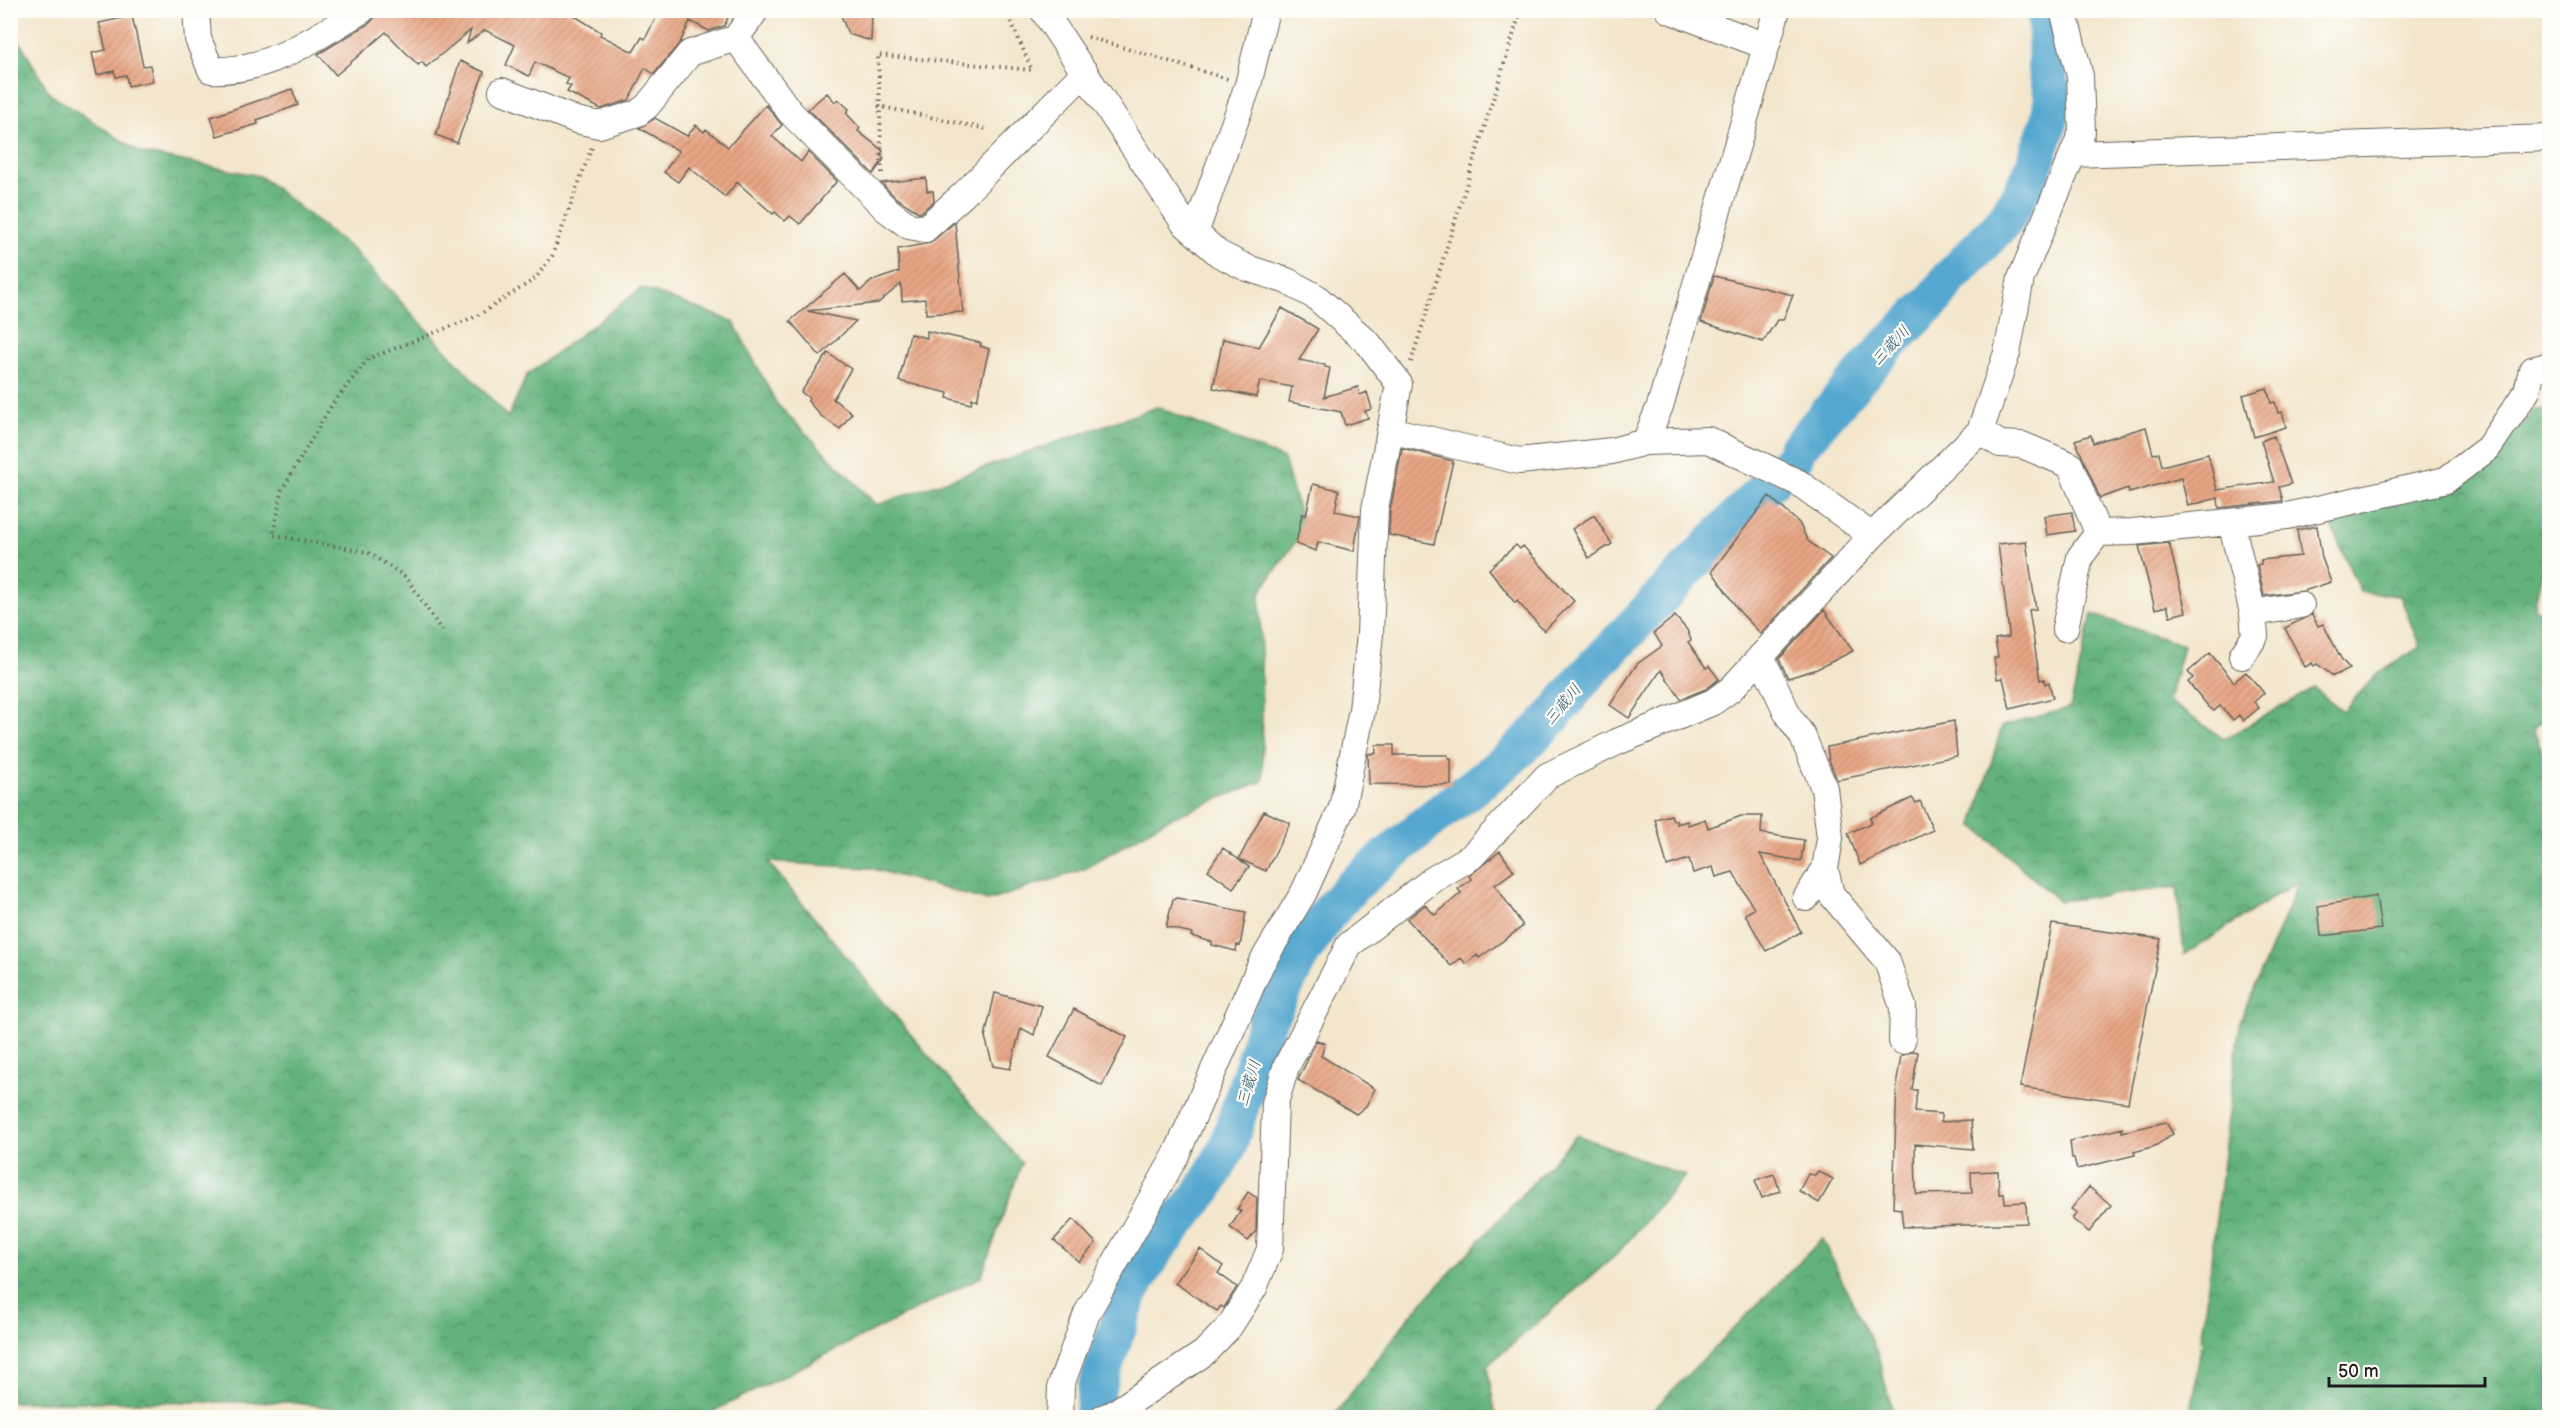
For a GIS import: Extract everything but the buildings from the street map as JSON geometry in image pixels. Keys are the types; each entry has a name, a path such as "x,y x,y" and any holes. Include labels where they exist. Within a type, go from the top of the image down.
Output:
{"street":[{"path":"196,10 198,39 211,70 234,71 260,65 303,45 362,10"},
{"path":"502,91 576,120 599,125 638,113 647,106 690,53 736,38 756,10"},
{"path":"1196,232 1248,85 1266,10"},
{"path":"1668,10 1766,46"},
{"path":"1645,442 1660,406 1777,10"},
{"path":"1108,1415 1203,1353 1228,1327 1254,1288 1270,1249 1275,1103 1286,1067 1349,945 1432,880 1471,858 1547,776 1617,742 1713,702 1731,689 1872,536 1980,431 2007,353 2021,278 2082,132 2080,76 2063,10"},
{"path":"1048,18 1184,224 1219,254 1247,268 1287,281 1316,297 1369,344 1399,384 1375,509 1370,634 1362,710 1342,808 1304,892 1261,964 1176,1155 1087,1313 1061,1385 1060,1418"},
{"path":"736,38 790,112 870,193 909,226 925,229 964,194 1085,72"},
{"path":"2073,154 2550,138"},
{"path":"2098,533 2133,532 2287,516 2446,480 2488,448 2527,391 2532,370 2550,365"},
{"path":"1390,430 1520,461 1612,451 1645,442 1708,440 1799,483 1872,536"},
{"path":"1980,431 2000,444 2022,445 2070,465 2098,533"},
{"path":"2231,522 2253,613 2255,636 2242,656"},
{"path":"2065,628 2080,557 2098,533"},
{"path":"2253,613 2301,605"},
{"path":"1761,656 1789,717 1802,735 1824,788 1830,838 1825,869 1831,894 1887,961 1903,1007 1902,1041"},
{"path":"1806,898 1825,869"}],"path":[{"path":"913,10 913,19 941,10"},
{"path":"882,173 878,55 1032,70 1006,10"},
{"path":"1408,374 1521,10"},
{"path":"1048,18 1248,85"},
{"path":"878,106 986,129"},
{"path":"442,631 406,577 367,552 273,535 282,490 332,406 368,359 477,316 535,279 552,256 599,125"}],"green space":[{"path":"10,25 50,94 141,153 260,176 353,250 508,417 527,375 642,288 733,321 777,404 877,505 1157,407 1284,459 1304,530 1260,592 1263,781 1166,820 1084,869 988,901 870,868 768,862 926,1053 1022,1163 981,1277 702,1417 416,1418 287,1402 11,1402"},
{"path":"2549,409 2549,538 2534,609 2549,612 2549,717 2533,729 2550,770 2549,1417 2189,1417 2195,1391 2240,1022 2299,881 2184,955 2177,887 2059,901 1973,825 2002,726 2070,708 2092,614 2183,645 2169,701 2224,739 2314,688 2343,711 2377,674 2420,647 2400,596 2360,592 2327,516 2460,490 2534,410"},
{"path":"1577,1135 1685,1176 1616,1255 1487,1366 1496,1417 1333,1417 1410,1316"},
{"path":"1822,1239 1878,1355 1894,1417 1646,1417"}],"waterway":[{"name":"三蔵川","path":"1093,1418 1097,1387 1130,1292 1154,1252 1205,1188 1228,1146 1266,1024 1300,956 1327,915 1352,886 1433,818 1508,760 1550,720 1583,679 1795,456 1796,450 1885,348 1933,301 1949,279 2005,220 2030,177 2049,122 2053,96 2046,68 2047,21 2045,10"}]}
